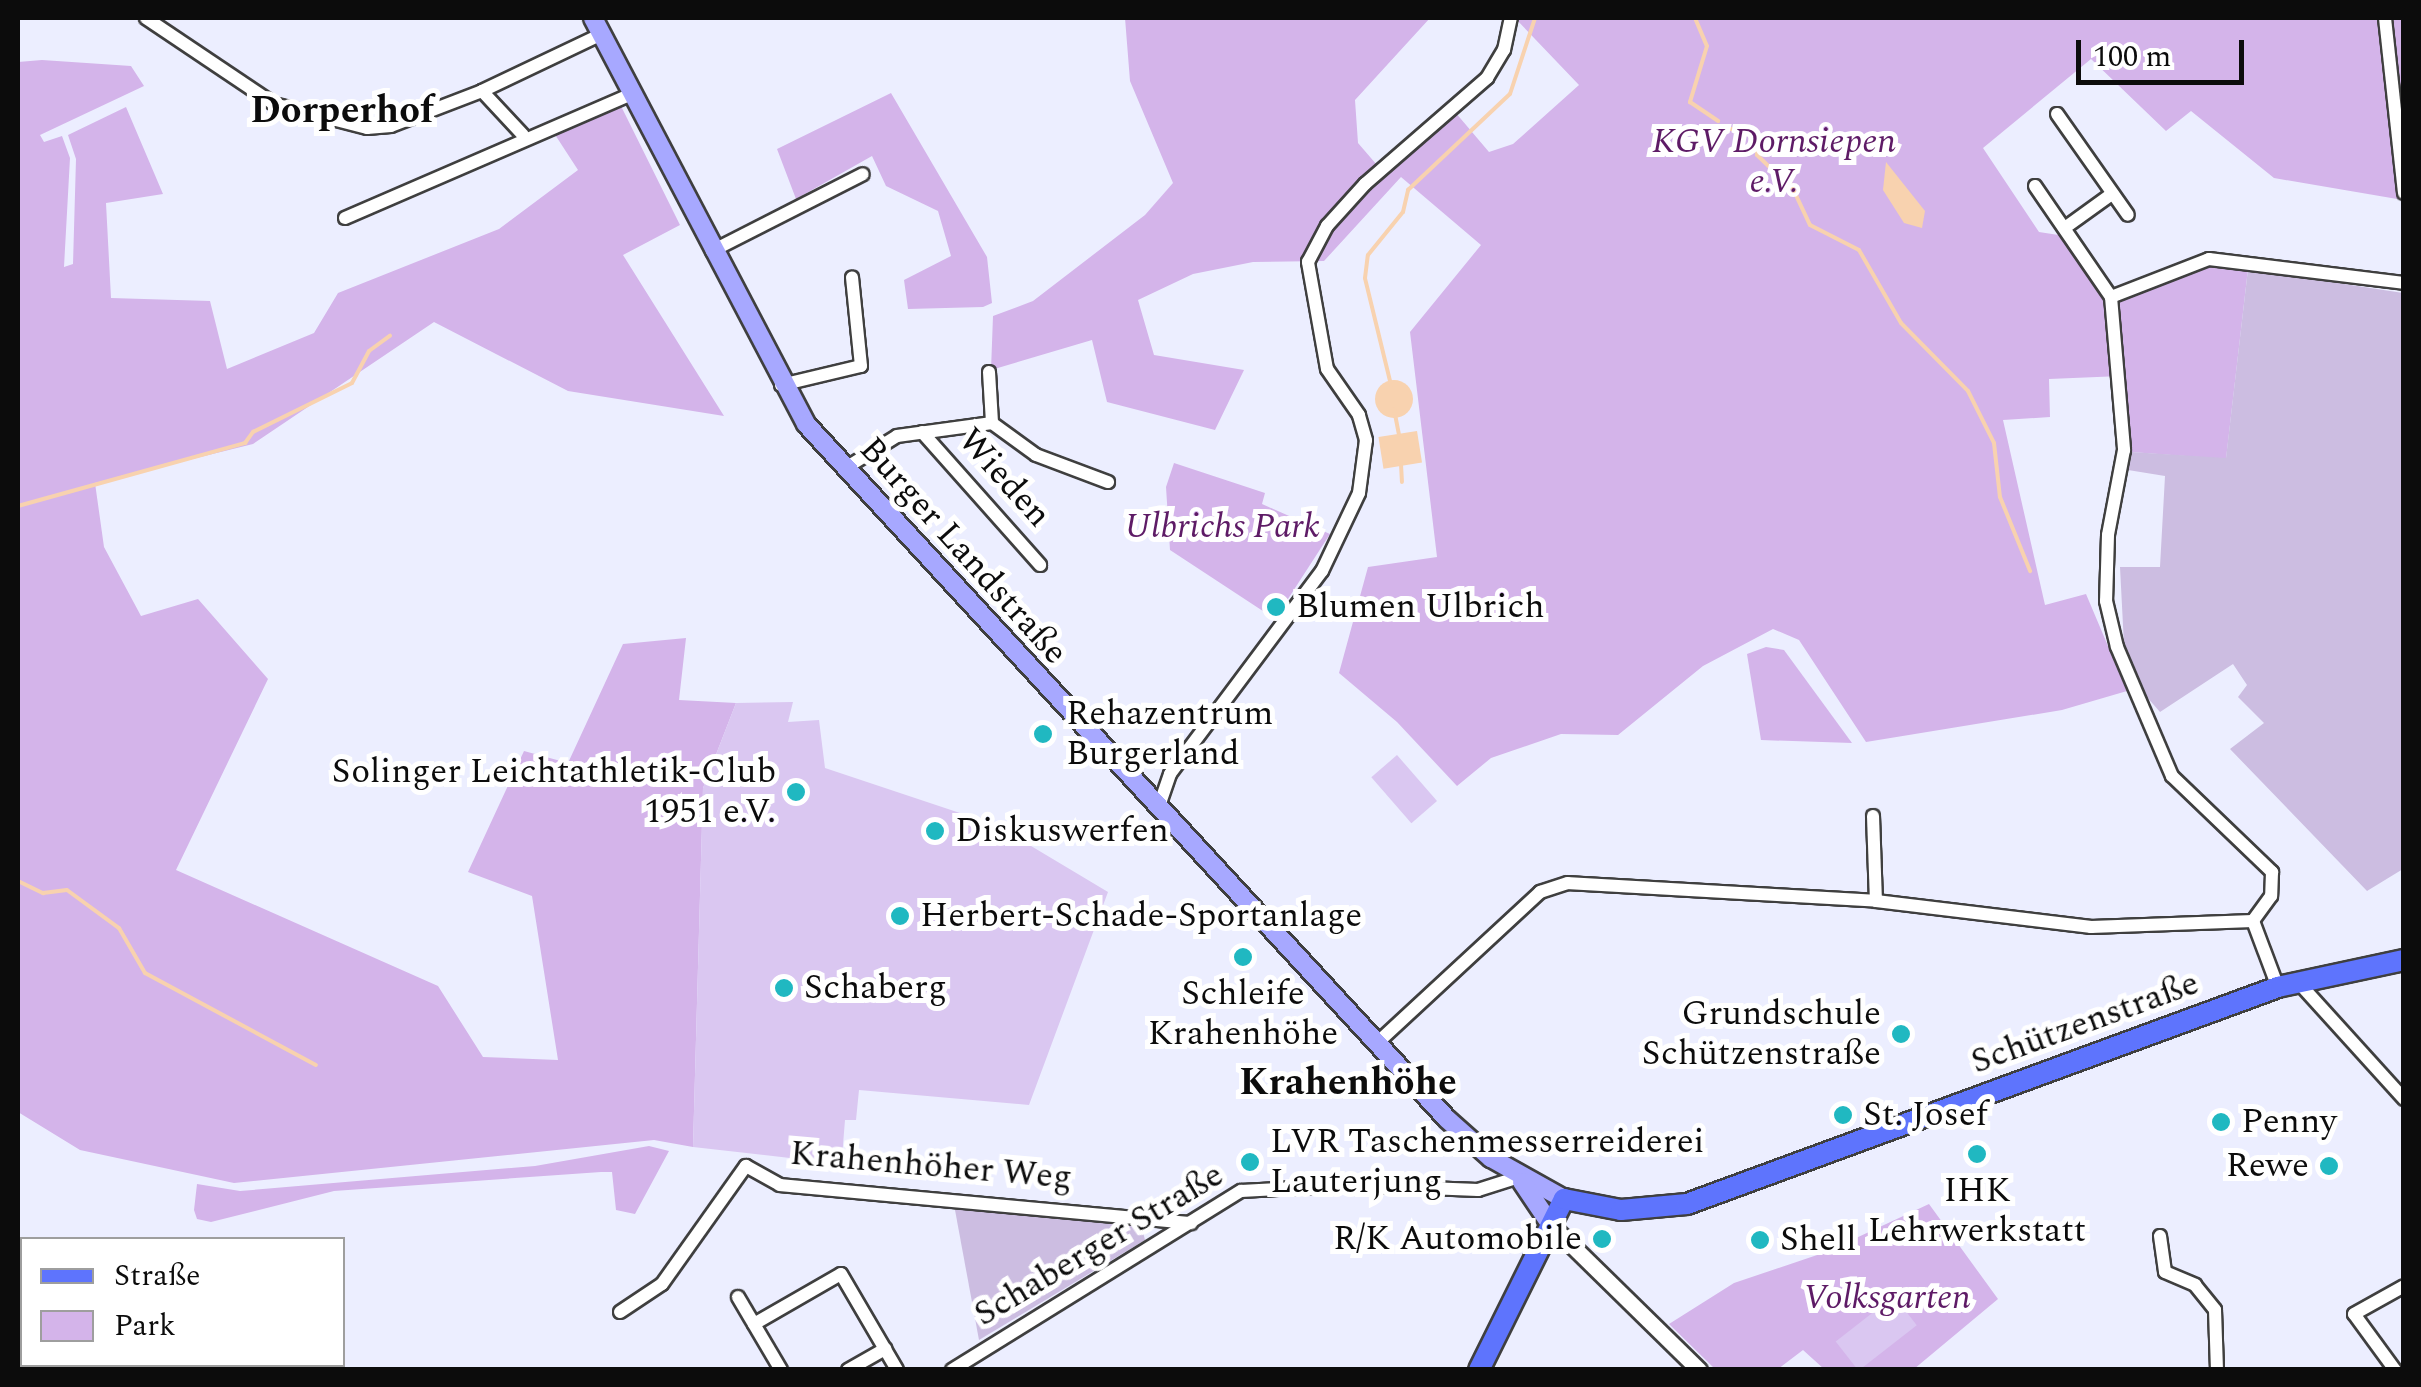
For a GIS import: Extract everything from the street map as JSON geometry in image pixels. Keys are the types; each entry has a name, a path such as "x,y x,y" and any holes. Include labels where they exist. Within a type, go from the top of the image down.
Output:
{"main road":[{"name":"Burger Landstraße","path":"598,26 782,384 844,469 1455,1127 1519,1177 1564,1200"},
{"name":"Schützenstraße","path":"1564,1200 1613,1210 1687,1204 2288,984 2404,960"},
{"name":"Burger Landstraße","path":"1519,1177 1551,1224"},
{"path":"1479,1370 1564,1200"}],"street":[{"path":"146,18 274,104 349,124 391,126 482,91 598,26"},
{"path":"1158,810 1170,774 1322,571 1362,482 1362,426 1327,369 1308,262 1326,226 1365,184 1487,78 1504,50 1511,18"},
{"path":"2385,18 2404,193"},
{"path":"482,91 524,136"},
{"path":"345,218 524,136 632,94"},
{"path":"2057,114 2128,215"},
{"path":"712,251 864,174"},
{"path":"2035,186 2111,297 2124,450 2107,546 2110,616 2172,776 2272,872 2271,896 2253,921"},
{"path":"2066,227 2112,194"},
{"path":"2111,297 2212,259 2404,283"},
{"path":"782,384 861,366 852,278"},
{"name":"Wieden","path":"989,372 992,423"},
{"name":"Wieden","path":"844,469 897,436 992,423 1036,455 1108,482"},
{"name":"Wieden","path":"922,432 1040,565"},
{"path":"1873,816 1876,902"},
{"path":"1376,1044 1549,887 1581,883 1876,902 2092,927 2253,921"},
{"path":"2253,921 2288,984 2404,1099"},
{"name":"Krahenhöher Weg","path":"620,1312 662,1284 746,1166 780,1185 1191,1222"},
{"name":"Schaberger Straße","path":"952,1370 1248,1189 1478,1190 1519,1177"},
{"path":"1551,1224 1700,1370"},
{"path":"2160,1236 2165,1272 2196,1285 2215,1310 2217,1370"},
{"path":"754,1324 840,1274 897,1370"},
{"path":"2395,1370 2354,1314 2404,1286"},
{"path":"738,1298 781,1370"},
{"path":"848,1370 885,1348"}],"green space":[{"name":"KGV Dornsiepen e.V.","path":"1125,18 1430,18 1355,100 1358,143 1383,172 1455,112 1489,152 1513,144 1579,85 1515,18 2403,18 2403,200 2274,178 2191,111 2166,131 2091,59 1983,148 2039,232 2065,236 2107,300 2120,301 2203,266 2248,269 2226,459 2131,452 2121,376 2049,379 2050,417 2003,420 2045,605 2086,594 2127,691 2062,710 1866,742 1799,640 1773,629 1703,666 1618,735 1561,734 1491,758 1457,786 1397,722 1339,673 1368,567 1437,557 1410,332 1481,245 1401,177 1324,261 1253,262 1193,274 1138,300 1154,355 1244,370 1215,430 1107,402 1092,340 991,370 993,316 1033,301 1145,215 1173,183 1130,81"},
{"path":"18,62 131,66 144,86 40,135 44,142 62,136 70,158 64,267 73,264 76,159 68,135 126,107 163,194 106,203 111,298 210,301 227,369 314,333 338,293 499,229 578,170 552,130 620,104 680,225 623,255 724,416 568,391 434,322 253,444 95,483 104,547 141,616 198,599 268,679 176,870 438,986 483,1057 558,1060 532,896 468,872 524,751 568,763 623,644 686,638 679,700 736,703 703,788 693,1147 654,1140 234,1183 80,1150 18,1112"},
{"path":"891,93 987,257 992,303 983,307 908,309 904,280 951,256 938,211 886,186 872,156 796,199 777,149"},
{"name":"Ulbrichs Park","path":"1174,463 1265,493 1262,504 1330,534 1275,619 1170,550 1166,487"},
{"path":"1766,647 1784,650 1852,743 1761,740 1747,654"},
{"path":"649,1146 669,1151 635,1214 616,1210 612,1172 334,1191 211,1222 197,1219 194,1210 197,1184 240,1191 535,1166"},
{"name":"Volksgarten","path":"1929,1204 1998,1299 1914,1369 1824,1369 1803,1350 1778,1369 1715,1369 1669,1324 1734,1283 1826,1252"}],"shaded area":[{"path":"1886,162 1925,211 1922,228 1904,223 1883,190"},
{"path":"2248,269 2403,293 2403,869 2367,891 2230,749 2264,723 2238,697 2247,685 2233,664 2160,712 2139,688 2124,645 2120,567 2160,567 2165,476 2128,470 2131,452 2226,458"},
{"path":"1394,380 1407,386 1413,399 1407,412 1394,418 1381,412 1375,399 1381,386"},
{"path":"1417,431 1422,463 1383,469 1378,437"},
{"name":"Herbert-Schade-Sportanlage","path":"793,702 788,722 819,720 825,768 996,825 1108,892 1029,1105 859,1090 856,1120 845,1120 841,1170 790,1168 790,1158 693,1147 703,788 736,703"},
{"path":"1397,755 1437,801 1411,823 1371,777"},
{"path":"980,1208 1140,1220 1145,1240 979,1340 955,1210"},
{"path":"1894,1296 1917,1325 1859,1370 1836,1342"}],"waterway":[{"path":"1391,385 1365,278 1368,255 1403,212 1408,190 1510,94 1535,18"},
{"path":"1695,18 1707,46 1690,102 1718,121"},
{"path":"1727,128 1758,136 1757,155 1779,176 1787,176 1810,225 1859,250 1901,323 1968,391 1994,443 2000,497 2030,571"},
{"path":"18,506 245,443 253,432 352,383 369,351 390,336"},
{"path":"1394,409 1399,435"},
{"path":"1401,464 1402,482"},
{"path":"18,881 43,893 67,890 119,928 145,973 316,1065"}],"place":[{"name":"Blumen Ulbrich","path":"1276,607"},
{"name":"Rehazentrum Burgerland","path":"1043,734"},
{"name":"Solinger Leichtathletik-Club 1951 e.V.","path":"796,792"},
{"name":"Diskuswerfen","path":"935,831"},
{"name":"Herbert-Schade-Sportanlage","path":"900,916"},
{"name":"Schleife Krahenhöhe","path":"1243,957"},
{"name":"Schaberg","path":"784,988"},
{"name":"Grundschule Schützenstraße","path":"1901,1034"},
{"name":"St. Josef","path":"1843,1115"},
{"name":"Penny","path":"2221,1122"},
{"name":"IHK Lehrwerkstatt","path":"1977,1154"},
{"name":"LVR Taschenmesserreiderei Lauterjung","path":"1250,1162"},
{"name":"Rewe","path":"2329,1166"},
{"name":"R/K Automobile","path":"1602,1239"},
{"name":"Shell","path":"1760,1240"}],"district":[{"name":"Dorperhof","path":"342,112"},
{"name":"Krahenhöhe","path":"1348,1084"}]}
